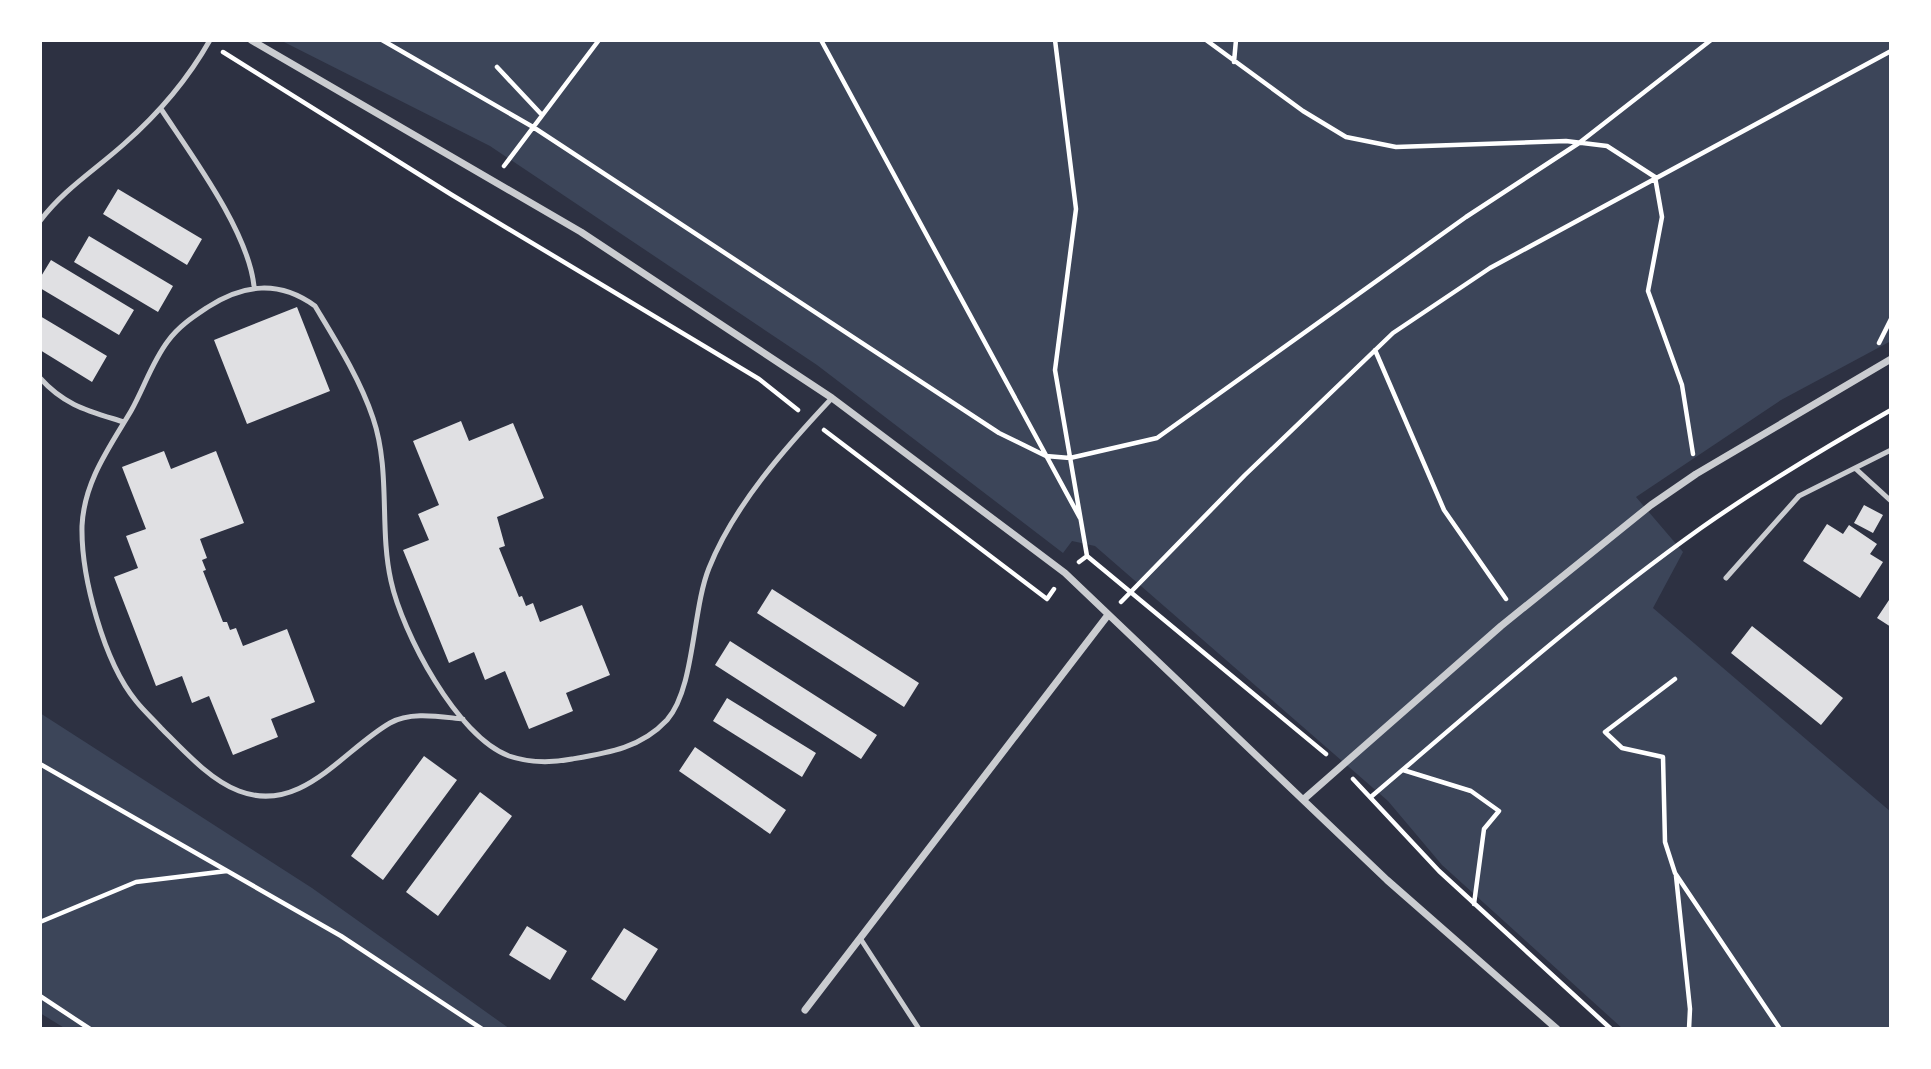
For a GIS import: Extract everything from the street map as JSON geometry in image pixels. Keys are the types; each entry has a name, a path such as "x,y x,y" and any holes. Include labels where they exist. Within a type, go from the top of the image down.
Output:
{"street":[{"path":"251,40 592,240 832,398 1065,573 1387,880 1557,1029"},
{"path":"1304,799 1516,613 1651,505 1696,474 1891,359"},
{"path":"805,1010 1108,615"}],"lane":[{"path":"40,221 56,199 124,144 161,109 209,42"},
{"path":"161,109 213,188 252,267 254,286"},
{"path":"463,719 409,717 391,722 338,765 287,794 263,797 238,791 208,772 135,700 114,666 98,620 87,570 82,527 87,491 103,455 168,341 185,322 226,296 254,286 276,287 299,294 315,306 373,418 381,452 391,580 414,647 463,719 487,743 508,755 532,761 553,763 619,751 647,738 669,718 684,688 694,621 708,570 723,537 811,421 832,398"},
{"path":"40,378 57,396 77,407 124,422"},
{"path":"1726,578 1799,496 1891,450"},
{"path":"1857,469 1891,500"},
{"path":"860,938 919,1029"}],"path":[{"path":"382,40 533,127 987,426 1046,456 1070,458 1157,438 1466,217 1579,143 1711,40"},
{"path":"493,181 599,40"},
{"path":"821,40 1080,518"},
{"path":"1055,40 1076,209 1055,370 1087,556 1339,766 1372,796 1439,872 1611,1029"},
{"path":"1206,40 1303,111 1346,137 1396,147 1579,143 1607,146 1655,177 1662,218 1648,291 1682,386 1696,474"},
{"path":"1234,62 1236,40"},
{"path":"209,42 452,195 759,379 1047,599 1065,573 1087,556"},
{"path":"1108,615 1245,475 1393,333 1490,268 1891,51"},
{"path":"497,67 542,115"},
{"path":"1375,350 1444,510 1516,613"},
{"path":"1372,796 1553,641 1700,529 1807,457 1891,410"},
{"path":"1675,679 1605,732 1622,748 1663,758 1665,842 1675,873 1690,1009 1689,1029"},
{"path":"40,764 341,936 482,1029"},
{"path":"1402,770 1471,791 1499,811 1484,829 1474,904"},
{"path":"40,922 136,883 228,871"},
{"path":"1675,873 1780,1029"},
{"path":"40,996 90,1029"}],"shaded area":[{"path":"280,40 1891,40 1891,341 1781,400 1636,497 1683,552 1653,608 1891,812 1891,1029 1623,1029 1442,865 1388,801 1095,546 1072,541 1063,553 817,365 490,146"},
{"path":"40,713 312,888 510,1029 66,1029 40,1013"}],"building":[{"path":"118,189 202,239 187,265 103,214"},
{"path":"89,236 173,286 158,312 74,262"},
{"path":"51,260 134,310 119,335 40,288 40,278"},
{"path":"297,307 330,391 247,424 214,340"},
{"path":"40,316 107,356 92,382 40,350"},
{"path":"461,421 469,441 513,423 544,498 497,517 505,546 499,548 519,597 522,596 526,606 533,603 540,622 582,605 610,675 566,693 573,711 529,729 505,671 485,680 474,652 449,663 403,550 429,540 418,514 439,505 413,441"},
{"path":"164,451 171,469 216,451 244,523 200,539 207,558 202,560 206,570 203,571 223,622 227,622 230,630 236,628 243,646 287,629 315,702 271,719 278,737 233,755 209,696 192,703 182,676 156,686 114,577 138,568 126,536 146,529 122,467"},
{"path":"1864,505 1883,515 1873,533 1854,523"},
{"path":"1827,524 1843,534 1849,525 1877,544 1870,554 1883,562 1860,598 1803,561"},
{"path":"772,589 919,683 904,707 757,613"},
{"path":"1891,597 1891,627 1877,618"},
{"path":"1752,626 1843,698 1821,725 1731,653"},
{"path":"730,641 877,735 861,759 715,665"},
{"path":"727,698 816,753 802,777 713,721"},
{"path":"695,747 786,810 770,834 679,771"},
{"path":"424,756 457,780 383,880 351,856"},
{"path":"480,792 512,816 438,916 406,892"},
{"path":"527,926 567,951 550,980 509,955"},
{"path":"624,928 658,949 625,1001 591,979"}]}
